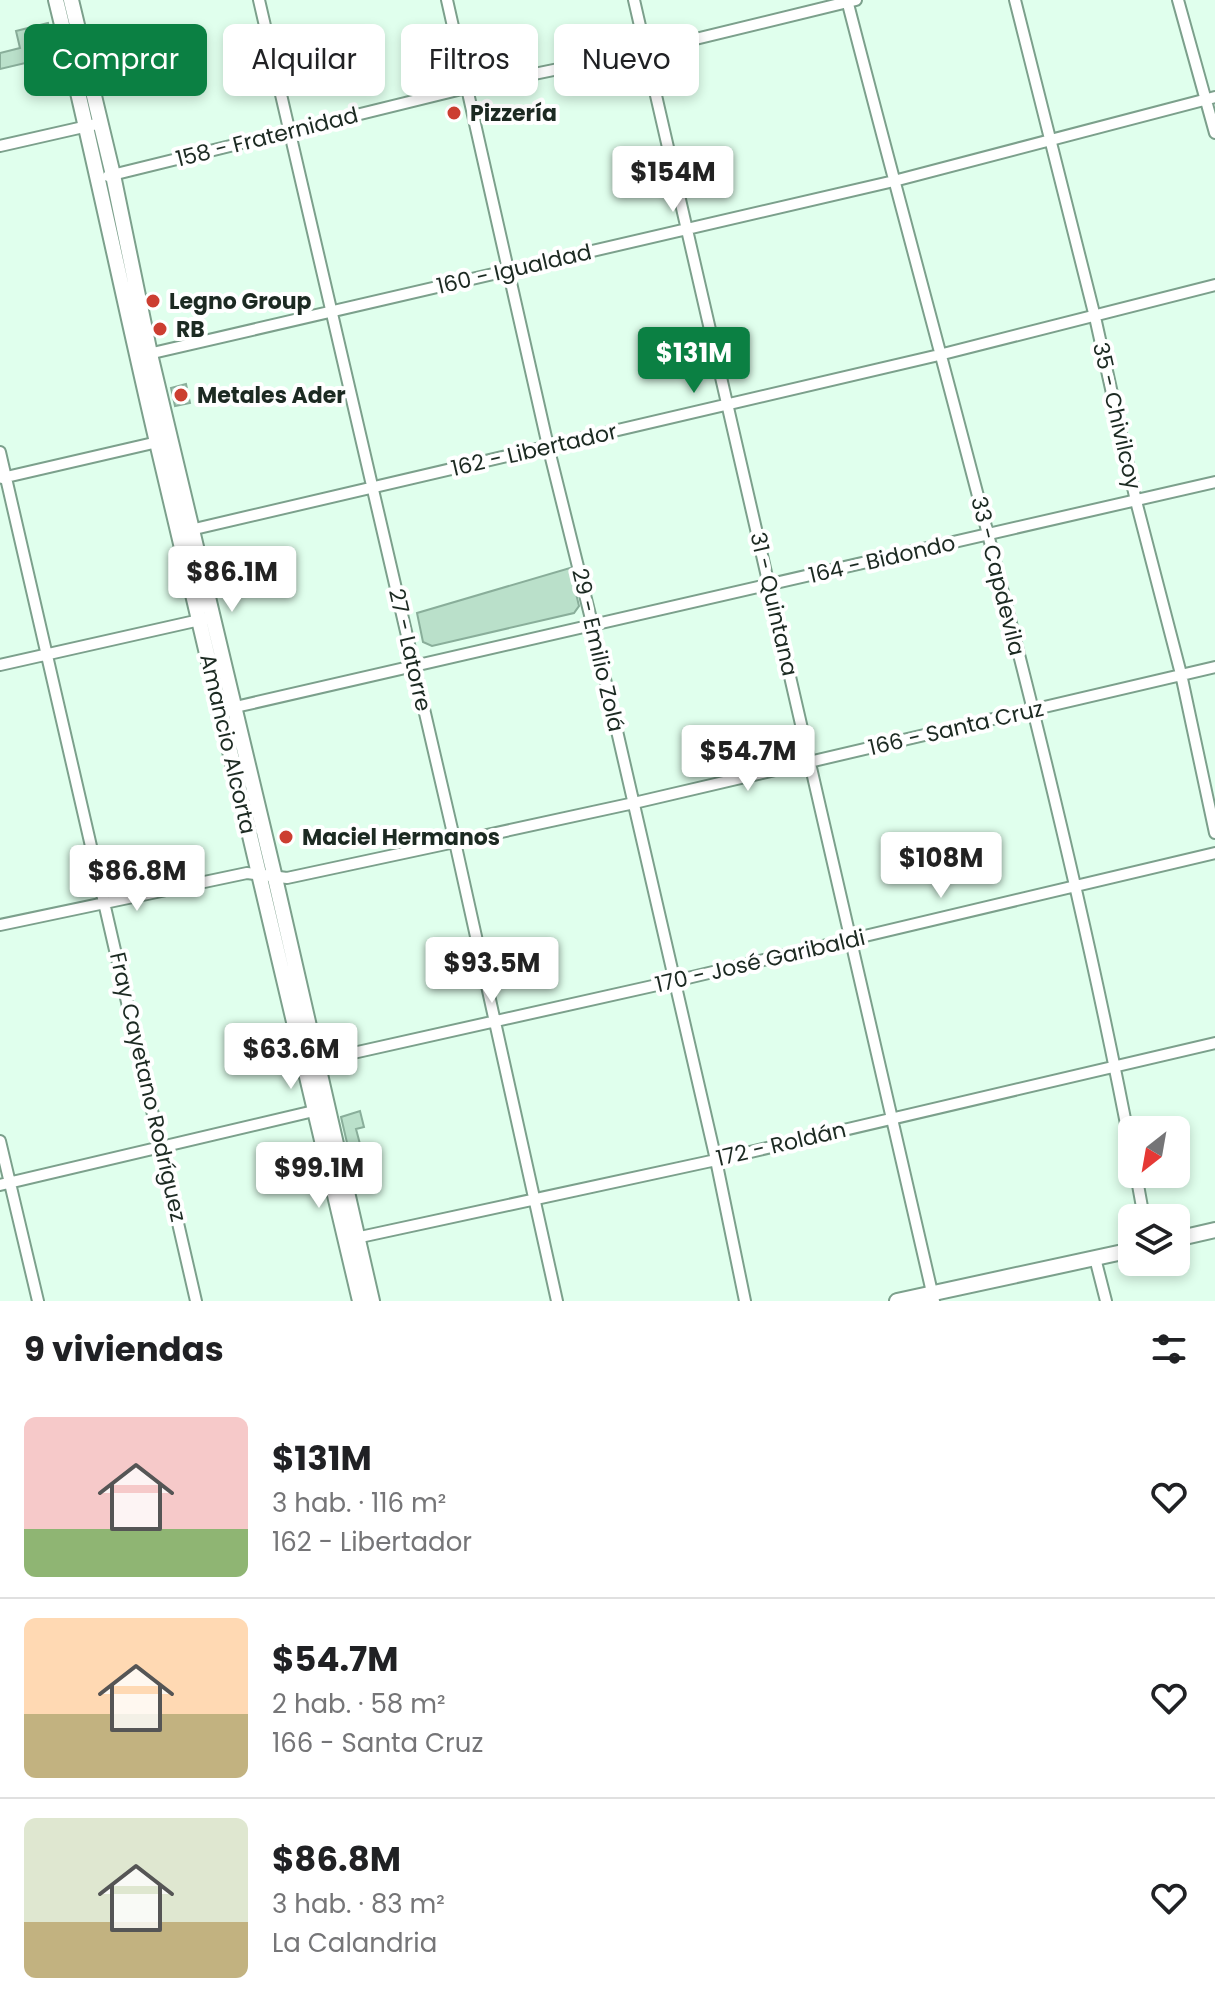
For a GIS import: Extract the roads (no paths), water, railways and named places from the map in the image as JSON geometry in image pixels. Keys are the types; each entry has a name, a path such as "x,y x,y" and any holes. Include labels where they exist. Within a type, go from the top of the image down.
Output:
{"main road":[{"path":"56,0 94,124"},
{"path":"71,0 94,124 144,355 228,709 275,878 310,1062 351,1239 360,1301"},
{"name":"Amancio Alcorta","path":"228,709 258,875 310,1062"},
{"path":"1190,1236 1215,1230"},
{"path":"351,1239 372,1301"},
{"path":"897,1301 933,1297 1118,1253"}],"street":[{"name":"27 - Latorre","path":"259,0 455,842 557,1301"},
{"name":"29 - Emilio Zolá","path":"447,0 452,24"},
{"name":"31 - Quintana","path":"634,0 640,24"},
{"name":"35 - Chivilcoy","path":"1015,0 1181,674 1215,833"},
{"path":"1178,0 1210,98 1215,133"},
{"name":"158 - Fraternidad","path":"699,38 850,1"},
{"name":"33 - Capdevila","path":"850,1 1032,711 1125,1116"},
{"name":"158 - Fraternidad","path":"106,177 433,96"},
{"name":"29 - Emilio Zolá","path":"468,96 675,981 745,1301"},
{"name":"31 - Quintana","path":"656,96 853,939 933,1297"},
{"name":"160 - Igualdad","path":"144,355 894,181 1210,98"},
{"path":"0,146 94,124"},
{"name":"162 - Libertador","path":"186,531 939,355 1215,285"},
{"path":"3,478 164,440"},
{"name":"Fray Cayetano Rodríguez","path":"0,452 3,478 163,1147 196,1301"},
{"name":"164 - Bidondo","path":"228,709 1215,482"},
{"path":"0,665 207,618"},
{"name":"166 - Santa Cruz","path":"0,925 247,873 287,878 634,803 1215,667"},
{"name":"170 - José Garibaldi","path":"310,1062 675,981 1215,853"},
{"name":"172 - Roldán","path":"351,1239 716,1160 1215,1043"},
{"path":"5,1184 321,1109"},
{"path":"0,1141 5,1184 38,1301"},
{"path":"1095,1258 1106,1301"}],"place":[{"name":"Pizzería","path":"454,113"},
{"name":"Legno Group","path":"153,301"},
{"name":"RB","path":"160,329"},
{"name":"Metales Ader","path":"181,395"},
{"name":"Maciel Hermanos","path":"286,837"}]}
